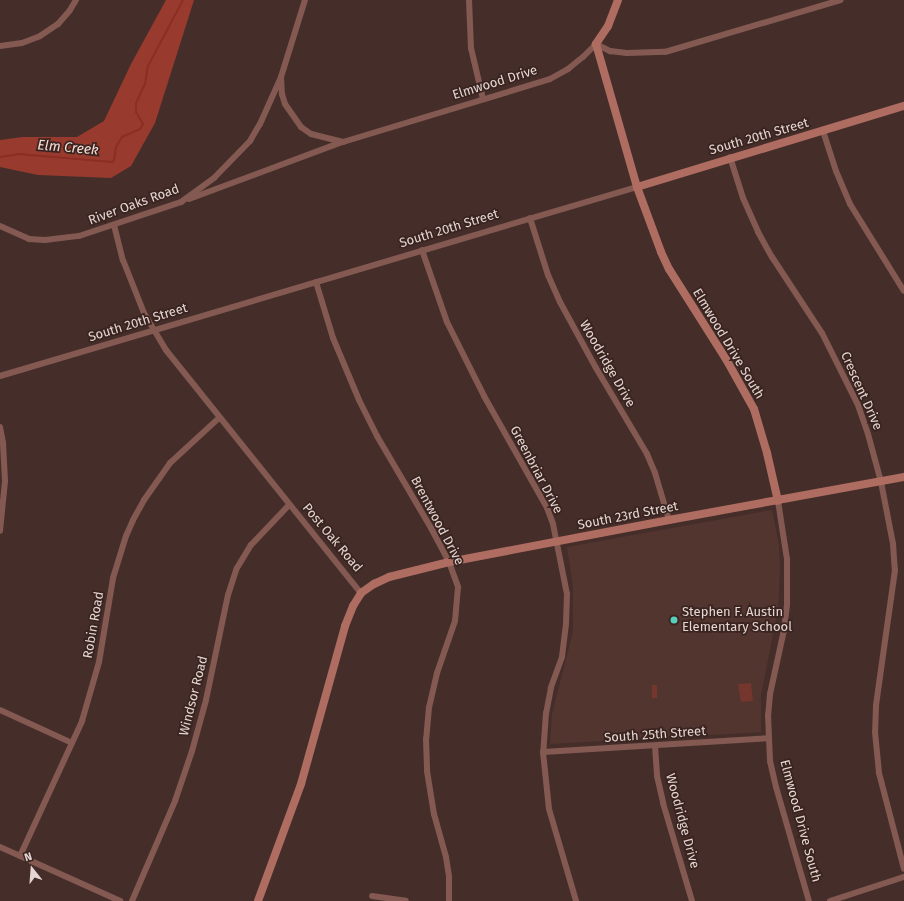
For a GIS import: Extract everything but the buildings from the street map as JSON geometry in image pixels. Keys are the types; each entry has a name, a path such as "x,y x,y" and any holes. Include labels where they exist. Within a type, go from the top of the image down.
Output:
{"street":[{"path":"0,46 22,43 40,36 58,24 76,0"},
{"name":"River Oaks Road","path":"0,226 29,239 45,240 79,236 114,226 182,202 214,178 250,141 260,124 281,77 305,0"},
{"path":"469,0 468,21 471,48 483,99"},
{"name":"Elmwood Drive","path":"182,202 343,142 550,79 568,69 596,44 608,26 618,0"},
{"path":"596,44 610,51 621,53 642,54 664,52 840,0"},
{"name":"Elmwood Drive South","path":"596,44 637,187 661,252 669,269 726,359 754,409 767,453 778,501 787,559 787,605 784,630 770,694 768,715 770,761 809,901"},
{"path":"281,77 282,94 285,104 301,127 311,134 343,142"},
{"name":"South 20th Street","path":"0,376 637,187 730,157 823,131 904,106"},
{"path":"823,131 836,171 850,204 904,290"},
{"name":"Crescent Drive","path":"730,157 743,198 758,232 772,257 822,333 858,405 868,434 881,482 892,539 895,570 876,706 875,732 879,773 904,869"},
{"name":"Woodridge Drive","path":"530,218 548,275 560,302 596,368 647,454 655,473 669,520"},
{"name":"Post Oak Road","path":"114,226 123,260 144,313 166,350 219,418 361,593 353,606 345,626 301,784 258,901"},
{"name":"Greenbriar Drive","path":"422,250 447,322 484,396 547,508 557,542 567,594 566,624 562,657 551,688 546,713 543,752 549,810 576,901"},
{"name":"Brentwood Drive","path":"316,282 333,338 358,400 449,562 458,587 455,621 437,673 429,707 426,739 427,771 434,814 446,857 449,877 448,901"},
{"name":"Robin Road","path":"20,856 82,721 91,693 105,630 113,578 130,525 144,500 170,463 219,418"},
{"path":"0,427 3,443 5,481 0,531"},
{"name":"South 23rd Street","path":"361,593 389,577 449,562 669,520 904,478"},
{"name":"Windsor Road","path":"132,901 175,801 192,751 206,700 228,595 237,568 251,545 289,505"},
{"path":"0,710 72,743"},
{"name":"South 25th Street","path":"543,752 769,738"},
{"name":"Woodridge Drive","path":"655,746 657,776 663,803 692,901"},
{"path":"0,847 120,901"},
{"path":"830,901 904,877"},
{"path":"372,896 406,901"}],"shaded area":[{"path":"166,0 194,0 155,123 131,166 111,178 38,175 0,167 0,140 23,137 77,137 104,121 131,64"},
{"name":"Stephen F. Austin Elementary School","path":"772,510 779,546 780,569 778,609 761,695 761,732 550,744 552,714 573,632 573,586 567,547"},
{"path":"751,683 753,701 741,702 738,684"},
{"path":"652,685 657,685 657,698 652,698"}],"waterway":[{"name":"Elm Creek","path":"0,157 18,154 112,162 114,160 116,147 122,137 140,129 143,124 136,112 136,103 145,84 148,66 183,0"}],"place":[{"name":"Stephen F. Austin Elementary School","path":"674,620"}]}
